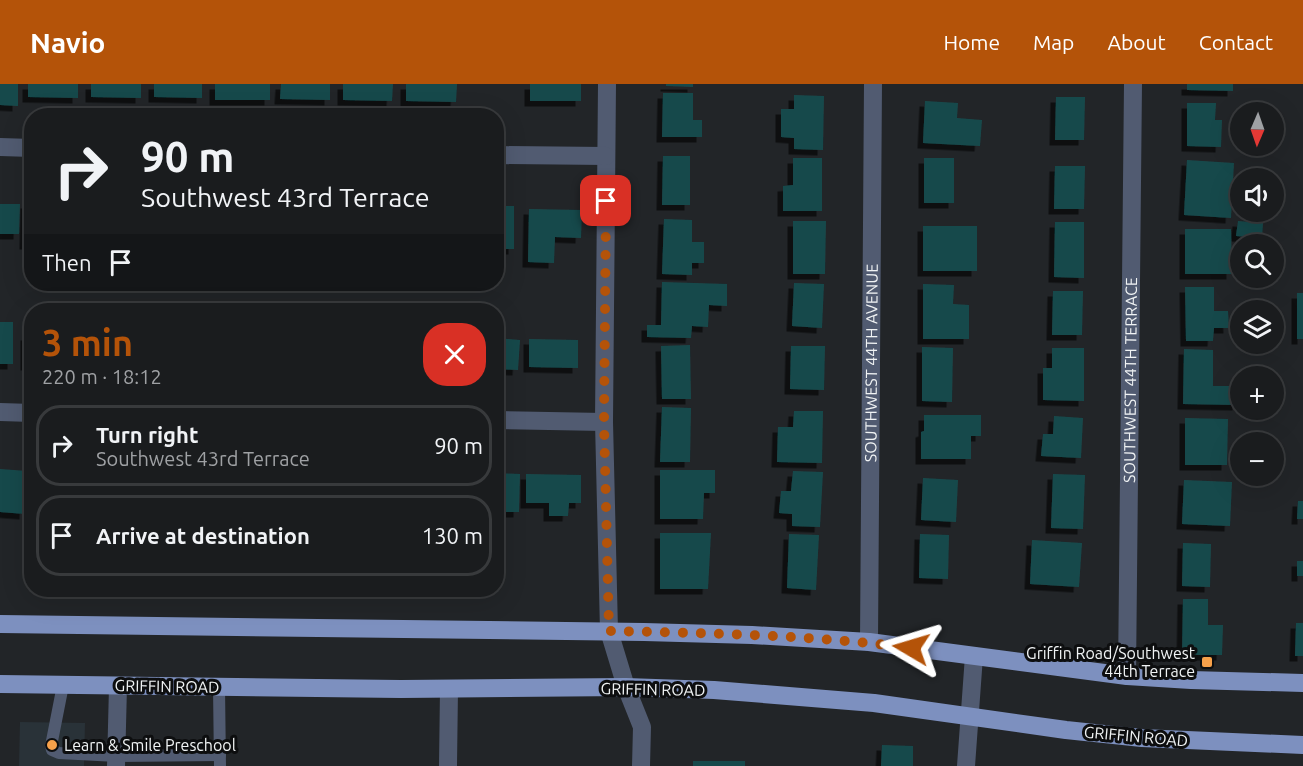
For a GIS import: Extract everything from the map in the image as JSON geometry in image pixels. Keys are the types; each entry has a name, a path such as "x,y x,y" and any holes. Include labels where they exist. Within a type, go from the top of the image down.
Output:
{"main road":[{"path":"0,624 609,631 752,635 869,642 1127,676 1303,683"},
{"name":"GRIFFIN ROAD","path":"0,684 219,687 626,687 797,695 1142,738 1303,745"}],"street":[{"path":"607,84 604,422 609,631 626,687 642,727 641,766"},
{"name":"SOUTHWEST 44TH AVENUE","path":"869,642 873,84"},
{"name":"SOUTHWEST 44TH TERRACE","path":"1127,676 1133,84"},
{"path":"0,147 24,148"},
{"path":"504,154 606,156"},
{"path":"0,412 24,413"},
{"path":"504,420 604,422"},
{"path":"966,766 974,656"},
{"path":"116,761 118,686"},
{"path":"448,766 449,688"}],"lane":[{"path":"63,685 52,750 116,761 220,761 219,687"}],"shaded area":[{"name":"Learn & Smile Preschool","path":"20,722 85,723 84,766 19,766"}],"building":[{"path":"0,84 18,84 18,106 0,105"},
{"path":"28,84 78,84 78,98 28,97"},
{"path":"91,84 141,84 141,98 91,97"},
{"path":"154,84 202,84 202,98 154,97"},
{"path":"215,84 270,84 270,100 215,100"},
{"path":"281,84 330,84 330,100 280,99"},
{"path":"343,84 393,84 392,101 343,100"},
{"path":"406,84 457,84 456,102 406,101"},
{"path":"530,84 581,84 581,101 530,101"},
{"path":"666,84 693,84 693,87 666,86"},
{"path":"1187,84 1233,84 1233,91 1187,90"},
{"path":"663,93 693,93 693,120 702,120 702,137 662,137"},
{"path":"794,95 824,96 823,150 794,149 794,138 781,137 781,109 794,109"},
{"path":"1056,97 1085,97 1084,140 1055,140"},
{"path":"925,101 958,103 957,118 982,120 980,146 923,143"},
{"path":"1187,103 1216,103 1215,120 1222,120 1221,147 1187,146"},
{"path":"663,156 690,156 690,205 662,205"},
{"path":"793,158 822,158 822,211 783,211 783,186 793,185"},
{"path":"924,158 954,158 954,203 924,203"},
{"path":"1187,160 1234,163 1234,168 1230,168 1230,218 1184,215"},
{"path":"1055,166 1085,166 1084,209 1054,209"},
{"path":"0,204 20,204 19,234 0,234"},
{"path":"504,206 514,206 514,249 504,249"},
{"path":"529,209 582,210 581,238 555,237 554,263 528,262"},
{"path":"664,219 692,220 692,242 704,242 704,263 692,263 692,275 662,274"},
{"path":"793,221 826,221 825,274 793,274"},
{"path":"1055,222 1084,222 1084,278 1054,277"},
{"path":"1238,222 1263,223 1262,234 1236,234"},
{"path":"923,226 977,226 977,271 923,271"},
{"path":"1185,229 1231,229 1230,274 1185,274"},
{"path":"662,282 727,284 727,306 709,305 708,327 692,326 691,338 647,337 647,325 661,325"},
{"path":"794,283 824,284 822,328 792,326"},
{"path":"923,284 954,285 953,304 969,305 969,339 923,339"},
{"path":"1185,287 1214,287 1214,311 1228,311 1229,328 1214,328 1213,341 1186,341"},
{"path":"1053,291 1083,291 1082,335 1052,335"},
{"path":"1297,293 1303,293 1303,339 1297,339"},
{"path":"0,322 13,322 13,364 0,364"},
{"path":"504,339 520,340 518,370 504,369"},
{"path":"529,339 578,340 578,368 529,367"},
{"path":"690,345 691,399 662,399 661,346"},
{"path":"791,346 825,346 824,390 790,389"},
{"path":"922,347 953,348 952,402 922,401"},
{"path":"1052,348 1084,348 1084,401 1043,400 1043,368 1052,368"},
{"path":"1184,349 1213,350 1213,386 1230,386 1230,405 1183,404"},
{"path":"662,407 691,408 690,462 660,462"},
{"path":"794,411 823,411 822,463 777,462 778,427 793,427"},
{"path":"924,415 981,415 981,436 971,436 971,459 921,459 921,432 924,431"},
{"path":"1054,416 1083,418 1081,458 1041,456 1043,434 1053,434"},
{"path":"1185,418 1228,419 1227,465 1185,465"},
{"path":"0,469 24,471 24,514 0,512"},
{"path":"660,470 715,470 715,493 704,493 703,519 660,519"},
{"path":"793,471 823,472 820,527 792,526 792,514 779,513 781,491 791,491"},
{"path":"504,473 520,474 519,512 504,512"},
{"path":"526,474 581,475 581,503 569,503 568,516 549,516 549,503 526,503"},
{"path":"1053,474 1085,475 1083,529 1051,528"},
{"path":"923,478 958,480 956,522 921,520"},
{"path":"1184,480 1230,482 1232,486 1230,526 1182,524"},
{"path":"1298,501 1303,501 1303,519 1297,519"},
{"path":"660,533 711,533 708,589 660,589"},
{"path":"789,534 819,535 816,590 787,588"},
{"path":"920,534 949,535 948,579 919,578"},
{"path":"1032,540 1082,543 1079,587 1030,584"},
{"path":"1183,543 1211,544 1210,587 1182,586"},
{"path":"1297,561 1303,561 1303,576 1297,576"},
{"path":"1183,599 1208,599 1208,625 1223,625 1222,655 1182,655"},
{"path":"1296,623 1303,623 1303,656 1295,656"},
{"path":"882,745 913,746 913,766 881,766"},
{"path":"693,761 745,761 745,766 693,766"}],"place":[{"name":"Griffin Road/Southwest 44th Terrace","path":"1207,662"},
{"name":"Learn & Smile Preschool","path":"52,745"}],"route":[{"path":"606,201 604,422 609,631 752,635 869,642 911,648"}]}
